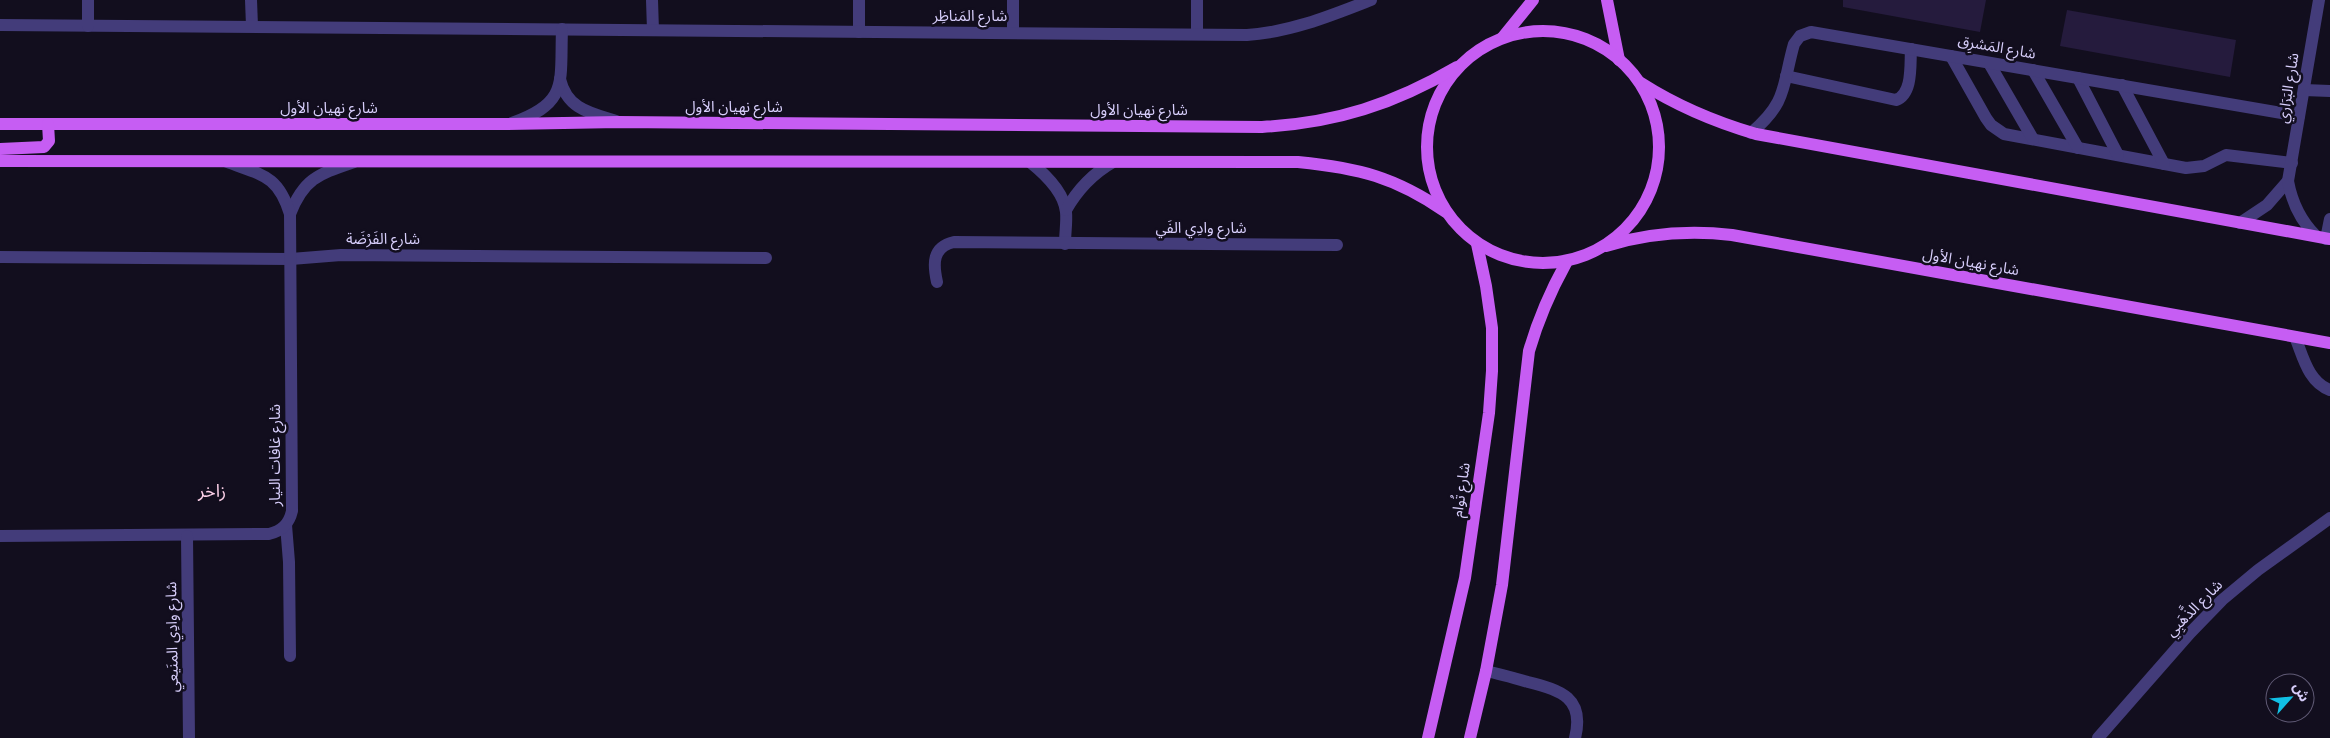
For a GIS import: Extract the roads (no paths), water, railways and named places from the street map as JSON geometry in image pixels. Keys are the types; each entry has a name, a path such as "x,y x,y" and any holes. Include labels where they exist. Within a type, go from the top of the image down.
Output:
{"main road":[{"path":"1502,38 1532,0"},
{"path":"1607,0 1619,60"},
{"path":"1537,31 1564,33 1589,40 1619,60 1639,82 1649,101 1656,122 1659,144 1658,166 1652,187 1643,207 1630,225 1606,246 1566,263 1542,264 1520,262 1498,255 1477,244 1455,224 1446,212 1430,176 1426,137 1436,100 1457,67 1486,45 1502,38 1537,31"},
{"name":"شارع نهيان الأول","path":"0,124 508,124 619,122 1262,127 1295,125 1329,119 1371,108 1427,84 1457,67"},
{"path":"1639,82 1707,118 1751,132 2324,238"},
{"path":"0,149 44,147 50,141 48,124"},
{"path":"0,161 1274,162 1330,165 1361,171 1391,180 1420,194 1446,212"},
{"name":"شارع نهيان الأول","path":"1606,246 1668,232 1732,235 2330,343"},
{"name":"شارع تُوام","path":"1428,738 1465,578 1489,413 1492,371 1492,328 1477,244"},
{"path":"1470,738 1486,671 1502,585 1529,351 1541,313 1566,263"}],"street":[{"path":"88,0 88,26"},
{"path":"251,0 252,26"},
{"path":"652,0 653,30"},
{"path":"858,0 859,32"},
{"path":"1013,0 1013,33"},
{"path":"1197,0 1197,33"},
{"name":"شارع المَناظِر","path":"0,25 1197,33 1247,35 1303,26 1371,0"},
{"name":"شارع البَرَاري","path":"2319,0 2288,181 2294,206 2307,228 2324,238"},
{"path":"508,124 532,116 546,107 556,94 560,79 562,29"},
{"name":"شارع المَشرِق","path":"1751,132 1766,120 1778,105 1794,44 1800,36 1810,32 2299,116"},
{"path":"1786,76 1896,100 1903,97 1907,91 1912,49"},
{"path":"1951,56 1991,125 2004,134 2164,164 2196,168 2226,155 2292,163"},
{"path":"1989,63 2033,139"},
{"path":"2033,70 2078,148"},
{"path":"2078,78 2118,155"},
{"path":"560,79 568,99 579,109 619,122"},
{"path":"2122,85 2164,164"},
{"path":"2304,90 2330,91"},
{"name":"شارع غافات النيار","path":"290,214 298,195 313,178 354,161"},
{"name":"شارع غافات النيار","path":"0,536 269,534 282,530 286,525 292,511 290,214 283,193 273,181 227,162"},
{"path":"1030,162 1048,178 1066,210 1065,244"},
{"path":"1066,210 1081,187 1096,173 1113,162"},
{"name":"شارع البَرَاري","path":"2240,223 2267,205 2288,181"},
{"path":"2324,238 2330,219"},
{"name":"شارع وادِي الفَي","path":"937,282 934,258 939,250 949,243 1337,245"},
{"name":"شارع الفَرْضَة","path":"0,257 291,259 341,255 766,258"},
{"path":"2295,337 2314,379 2330,390"},
{"name":"شارع الذَّهَبِي","path":"2098,738 2190,632 2222,600 2258,570 2330,518"},
{"path":"286,525 289,562 290,656"},
{"name":"شارع وادِي المنَيعي","path":"187,536 189,738"},
{"path":"1486,671 1553,688 1566,696 1575,708 1577,715 1575,738"}],"district":[{"name":"زاخر","path":"212,491"}]}
